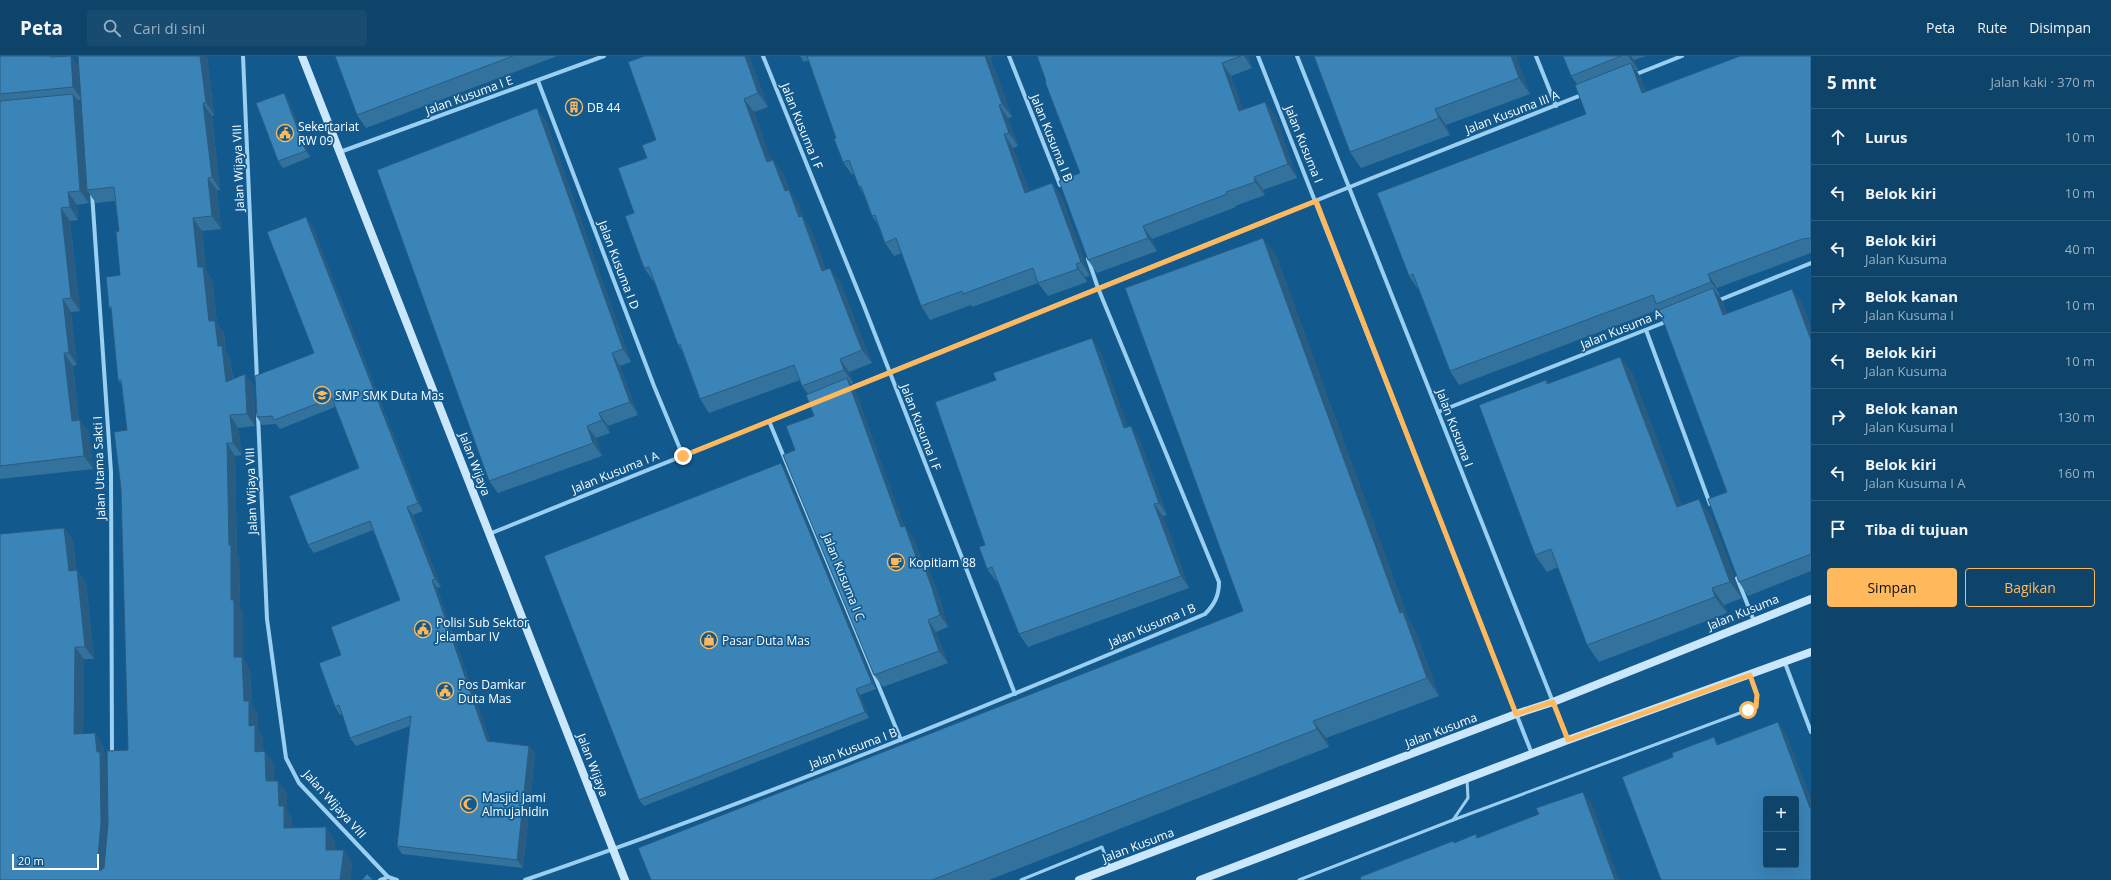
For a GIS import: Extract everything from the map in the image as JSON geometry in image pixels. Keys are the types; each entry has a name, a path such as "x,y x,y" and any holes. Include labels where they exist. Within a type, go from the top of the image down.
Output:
{"street":[{"name":"Jalan Wijaya VIII","path":"243,56 257,389"},
{"name":"Jalan Wijaya","path":"302,56 625,880"},
{"name":"Jalan Kusuma I E","path":"340,152 604,56"},
{"name":"Jalan Kusuma I F","path":"763,56 1015,694"},
{"name":"Jalan Kusuma I B","path":"1009,56 1061,188"},
{"name":"Jalan Kusuma I","path":"1258,56 1532,754"},
{"name":"Jalan Kusuma I","path":"1298,56 1568,740"},
{"path":"1536,56 1556,106"},
{"path":"1630,76 1682,56"},
{"name":"Jalan Kusuma I D","path":"538,81 683,456"},
{"name":"Jalan Kusuma III A","path":"1350,187 1593,91"},
{"path":"847,390 1350,187"},
{"name":"Jalan Utama Sakti I","path":"92,189 111,472 112,765"},
{"name":"Jalan Kusuma I B","path":"613,850 901,740 1015,694 1205,614 1212,607 1219,590 1219,582 1098,288 1086,253"},
{"path":"1710,304 1811,264"},
{"name":"Jalan Kusuma A","path":"1438,412 1674,318"},
{"path":"1646,330 1711,506"},
{"name":"Jalan Kusuma I A","path":"489,534 819,401"},
{"name":"Jalan Wijaya VIII","path":"258,413 267,619 286,758 299,783 388,877 397,880"},
{"name":"Jalan Kusuma I C","path":"769,421 901,740"},
{"path":"1735,572 1754,621"},
{"name":"Jalan Kusuma","path":"1079,880 1516,714 1553,702 1811,598"},
{"path":"1200,880 1568,740 1785,663 1811,652"},
{"path":"1785,663 1811,732"},
{"path":"525,880 613,850"},
{"path":"380,880 388,877"}],"lane":[{"path":"1299,880 1453,820 1756,707 1757,695 1750,675"},
{"path":"1453,820 1468,798 1467,778"},
{"path":"1021,880 1102,847 1110,868"}],"building":[{"path":"0,56 71,56 73,87 0,94"},
{"path":"78,56 200,56 206,103 203,103 212,177 208,178 212,216 193,218 198,267 203,267 209,321 215,321 218,346 222,346 226,382 245,374 247,414 230,415 233,443 227,443 229,545 231,545 231,600 234,600 234,657 242,657 244,701 249,701 249,726 255,725 255,752 265,751 266,781 278,781 279,806 284,806 284,828 326,827 326,850 344,850 340,880 0,880 0,534 64,528 69,571 77,570 85,647 75,647 74,734 95,733 97,752 100,752 101,823 97,867 100,871 104,868 108,824 107,751 128,750 121,489 114,432 127,430 121,380 118,380 111,307 109,308 106,277 120,275 116,232 119,231 114,187 87,190"},
{"path":"335,56 513,56 357,115"},
{"path":"645,56 745,56 758,93 744,99 767,162 773,160 785,191 789,190 799,217 802,216 822,271 830,268 862,350 840,359 844,370 802,386 794,365 700,399 649,267 644,268 625,216 634,213 618,168 647,158 642,145 656,140 628,62"},
{"path":"807,56 985,56 1002,104 999,105 1009,133 1004,134 1025,193 1052,183 1081,262 1076,264 1078,269 1038,283 1033,268 963,294 962,291 921,306 896,238 885,243 875,215 872,216 861,186 859,187 849,160 843,162"},
{"path":"1037,56 1241,56 1222,63 1239,111 1265,102 1288,164 1254,177 1255,182 1226,192 1227,194 1143,226 1148,238 1088,260 1059,181 1080,173 1045,82 1046,81"},
{"path":"1314,56 1511,56 1519,78 1435,109 1439,118 1350,152"},
{"path":"1563,56 1621,56 1571,76"},
{"path":"1740,56 1811,56 1811,238 1802,239 1708,274 1711,282 1656,304 1653,295 1450,371 1413,274 1409,276 1377,193 1586,114 1575,85 1631,63 1642,93"},
{"name":"Sekertariat RW 09","path":"284,93 306,151 278,161 256,103"},
{"path":"73,94 80,191 68,192 70,207 61,208 71,298 63,299 69,353 64,353 72,421 80,420 84,456 0,466 0,101"},
{"path":"537,108 623,349 612,353 630,402 599,413 602,420 587,426 593,443 489,481 377,170"},
{"path":"306,217 418,503 407,507 435,579 432,580 487,741 529,746 517,860 397,846 411,716 350,738 339,705 335,707 319,663 341,655 331,627 400,600 370,521 308,545 289,496 359,468 332,398 274,420 272,416 257,417 255,376 314,353 267,232"},
{"path":"1263,238 1400,613 1403,612 1427,678 1313,721 1317,729 932,880 651,880 638,848 1243,611 1125,288"},
{"path":"1713,288 1723,315 1792,289 1811,340 1811,554 1739,582 1708,499 1727,492 1659,310"},
{"path":"1092,338 1124,428 1131,426 1159,503 1154,504 1181,576 1019,634 992,567 987,569 979,547 985,545 935,402 996,380 993,373"},
{"path":"1620,357 1677,507 1699,499 1730,582 1712,588 1715,597 1587,645 1551,549 1535,555 1479,405 1546,380 1547,384"},
{"path":"847,378 901,527 905,526 919,565 923,563 940,615 928,620 939,651 874,675 783,455 795,450 786,426 814,416 806,395"},
{"name":"Pasar Duta Mas","path":"781,463 872,683 856,689 865,712 639,800 544,556"},
{"path":"1778,722 1811,808 1811,880 1661,880 1622,777 1673,757 1672,753 1714,737 1717,745"},
{"path":"1583,792 1615,880 1361,880 1360,877 1453,841 1454,843 1476,834 1477,838 1539,814 1536,808"},
{"path":"367,874 373,880 362,880"}],"place":[{"name":"DB 44","path":"574,107"},
{"name":"Sekertariat RW 09","path":"285,133"},
{"name":"SMP SMK Duta Mas","path":"322,395"},
{"name":"Kopitiam 88","path":"896,562"},
{"name":"Polisi Sub Sektor Jelambar IV","path":"423,629"},
{"name":"Pasar Duta Mas","path":"709,640"},
{"name":"Pos Damkar Duta Mas","path":"445,691"},
{"name":"Masjid Jami Almujahidin","path":"469,804"}],"route":[{"path":"683,456 1316,201 1516,714 1553,702 1568,740 1750,675 1757,695 1756,707 1748,710"}]}
